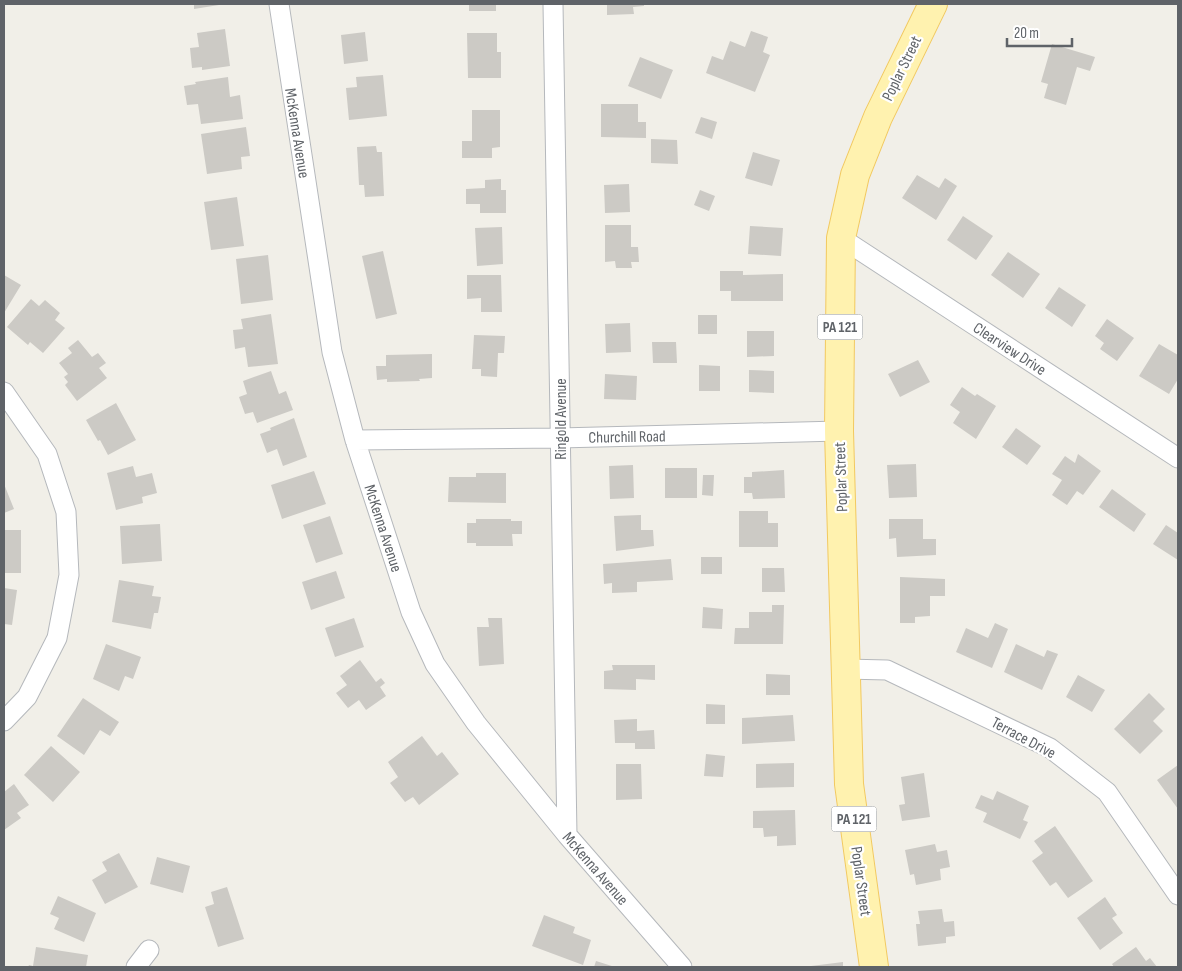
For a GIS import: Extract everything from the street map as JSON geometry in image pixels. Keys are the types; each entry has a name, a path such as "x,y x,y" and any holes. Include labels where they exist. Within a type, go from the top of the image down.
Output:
{"main road":[{"name":"Poplar Street","path":"874,967 849,784 839,431 841,238 855,175 875,124 933,4"}],"street":[{"name":"McKenna Avenue","path":"279,4 332,352 355,440 412,612 435,664 476,723 567,835 682,967"},
{"name":"Ringold Avenue","path":"553,4 560,328 559,438 567,835"},
{"name":"Clearview Drive","path":"841,238 1178,458"},
{"path":"4,392 47,454 66,512 69,575 57,638 27,697 4,721"},
{"name":"Churchill Road","path":"355,440 559,438 839,431"},
{"name":"Terrace Drive","path":"845,669 887,670 1050,748 1107,792 1178,895"},
{"path":"136,967 149,950"}],"building":[{"path":"194,4 219,4 219,5 194,9"},
{"path":"469,4 496,4 496,11 469,11"},
{"path":"607,4 644,4 644,6 633,7 634,14 607,15"},
{"path":"225,29 230,66 202,70 202,67 192,68 190,48 199,47 197,33"},
{"path":"751,31 768,37 763,52 770,55 755,92 706,73 712,56 723,60 730,41 745,47"},
{"path":"365,32 368,61 344,64 341,35"},
{"path":"467,33 497,33 497,52 501,52 501,78 468,78"},
{"path":"1052,44 1095,57 1090,71 1077,67 1066,105 1044,98 1048,84 1041,82"},
{"path":"640,57 673,70 661,99 628,86"},
{"path":"383,75 387,116 349,120 346,88 357,87 356,77"},
{"path":"228,77 230,97 240,95 243,119 201,124 198,104 187,105 184,86 196,84 195,82"},
{"path":"601,104 638,104 638,122 646,122 646,138 601,137"},
{"path":"472,110 500,110 500,147 492,148 492,158 462,158 462,141 472,141"},
{"path":"701,117 717,122 712,139 695,133"},
{"path":"246,127 250,156 241,157 242,169 207,174 201,134"},
{"path":"651,139 677,140 678,164 651,163"},
{"path":"376,146 377,152 382,152 384,196 365,197 364,185 359,185 357,147"},
{"path":"753,152 780,160 772,186 745,178"},
{"path":"917,175 939,188 945,178 957,186 936,220 902,198"},
{"path":"501,179 501,190 506,190 506,213 480,213 480,204 466,204 466,189 485,188 485,180"},
{"path":"629,184 630,212 605,213 604,185"},
{"path":"700,190 715,196 709,211 694,205"},
{"path":"237,197 244,246 211,250 204,202"},
{"path":"963,216 993,236 976,260 947,240"},
{"path":"605,225 631,225 631,247 638,247 639,262 631,262 632,268 616,268 615,261 605,262"},
{"path":"750,226 783,228 781,256 748,254"},
{"path":"502,227 503,264 477,266 475,228"},
{"path":"383,251 397,314 376,319 362,256"},
{"path":"1008,252 1040,274 1023,298 991,275"},
{"path":"268,255 273,300 241,304 236,259"},
{"path":"720,271 743,271 743,275 783,274 783,301 731,301 731,291 720,291"},
{"path":"4,275 21,285 4,313"},
{"path":"467,275 501,275 502,312 481,312 481,298 467,299"},
{"path":"1059,287 1086,305 1072,327 1045,308"},
{"path":"31,299 39,306 45,300 60,313 55,320 65,328 43,353 30,342 28,345 7,327"},
{"path":"271,314 278,364 248,367 245,347 235,349 233,330 243,329 241,319"},
{"path":"698,315 717,315 717,334 698,334"},
{"path":"1107,319 1134,338 1117,361 1100,349 1104,343 1095,336"},
{"path":"630,323 631,352 606,353 605,324"},
{"path":"747,331 774,331 774,356 747,357"},
{"path":"474,335 505,336 504,353 498,353 497,377 481,376 481,369 472,369"},
{"path":"78,340 92,357 98,353 106,363 99,368 107,378 77,401 65,385 68,382 64,377 68,374 59,363 72,353 68,348"},
{"path":"652,342 676,342 677,363 653,363"},
{"path":"1159,344 1178,355 1178,379 1169,394 1139,376"},
{"path":"432,354 432,378 419,379 420,381 387,382 387,379 377,380 376,366 386,366 386,355"},
{"path":"918,360 930,382 900,397 888,374"},
{"path":"699,365 720,366 720,391 699,391"},
{"path":"749,370 774,371 774,393 749,392"},
{"path":"271,371 279,394 286,391 293,410 257,423 253,412 245,414 239,397 247,394 243,381"},
{"path":"605,374 637,376 636,400 604,399"},
{"path":"962,387 975,396 977,394 996,406 976,439 953,423 960,412 950,405"},
{"path":"116,403 136,440 108,455 86,420"},
{"path":"294,418 307,457 283,466 277,449 267,453 260,434"},
{"path":"1016,428 1041,446 1027,465 1002,447"},
{"path":"1078,454 1101,471 1083,495 1077,491 1067,505 1052,495 1062,480 1052,474 1065,456 1075,463"},
{"path":"916,464 917,497 889,498 887,465"},
{"path":"633,465 634,498 610,499 609,466"},
{"path":"133,466 136,477 152,473 157,493 142,497 143,503 116,510 107,473"},
{"path":"665,468 697,468 697,498 665,498"},
{"path":"784,470 785,498 753,499 752,493 744,493 744,477 752,477 752,472"},
{"path":"314,471 326,504 282,519 271,485"},
{"path":"476,473 506,473 506,503 448,502 449,477 476,477"},
{"path":"703,475 714,475 713,496 702,495"},
{"path":"4,484 14,509 4,513"},
{"path":"1112,489 1146,514 1134,532 1099,507"},
{"path":"739,511 768,511 768,523 778,523 778,547 739,547"},
{"path":"641,515 641,530 653,530 654,546 616,551 614,516"},
{"path":"330,516 343,554 316,563 303,525"},
{"path":"476,519 511,519 511,521 522,521 522,534 512,534 513,546 476,546 476,543 467,543 467,523 476,523"},
{"path":"889,519 923,519 923,539 936,539 936,555 897,557 896,538 889,539"},
{"path":"160,524 162,561 122,564 120,526"},
{"path":"1166,525 1178,533 1178,560 1153,544"},
{"path":"4,530 21,530 21,573 4,573"},
{"path":"701,557 722,557 722,574 701,574"},
{"path":"671,559 673,580 637,582 637,592 612,593 612,583 604,584 603,564"},
{"path":"762,568 784,568 785,592 762,592"},
{"path":"336,571 345,598 311,610 302,582"},
{"path":"900,577 945,579 945,596 930,596 930,616 915,617 915,623 900,623"},
{"path":"119,580 154,586 152,596 161,597 158,613 154,613 151,629 112,622"},
{"path":"4,588 17,590 12,625 4,624"},
{"path":"772,605 784,605 783,644 734,644 735,628 749,628 749,612 772,612"},
{"path":"703,607 723,609 722,629 702,628"},
{"path":"354,618 364,647 335,657 325,628"},
{"path":"488,618 502,618 504,664 479,666 477,627 489,627"},
{"path":"995,623 1008,629 992,668 956,652 966,628 988,638"},
{"path":"106,644 141,657 133,679 125,676 119,691 93,679"},
{"path":"1016,644 1044,657 1047,650 1058,654 1042,690 1004,672"},
{"path":"360,660 376,682 381,678 385,683 380,687 386,696 366,710 359,700 348,708 336,693 347,685 340,676"},
{"path":"612,665 655,665 655,680 636,679 636,690 604,689 604,671 613,670"},
{"path":"766,674 790,675 790,695 766,695"},
{"path":"1078,675 1105,690 1092,712 1066,697"},
{"path":"1149,693 1165,709 1153,721 1163,731 1140,754 1114,729"},
{"path":"83,698 119,722 110,736 100,730 84,755 57,736"},
{"path":"706,704 725,705 725,724 706,724"},
{"path":"793,715 795,741 742,744 742,718"},
{"path":"637,719 637,731 654,730 655,749 635,749 635,743 615,743 614,720"},
{"path":"422,736 437,756 442,752 459,774 419,805 413,797 405,802 390,783 398,777 388,762"},
{"path":"51,746 80,772 53,802 24,775"},
{"path":"706,754 725,756 723,777 704,776"},
{"path":"794,763 794,787 756,788 756,764"},
{"path":"616,764 641,764 642,799 616,800"},
{"path":"1178,765 1178,809 1157,780"},
{"path":"924,773 930,817 902,821 899,805 905,804 901,777"},
{"path":"14,784 29,805 17,813 21,818 4,830 4,792"},
{"path":"997,791 1029,806 1023,820 1028,822 1020,839 983,822 987,813 975,808 981,795 993,800"},
{"path":"795,810 796,845 777,846 777,836 764,837 763,828 753,828 753,811"},
{"path":"1055,826 1093,881 1068,898 1056,882 1050,886 1032,861 1043,853 1034,841"},
{"path":"935,844 937,852 947,850 950,867 940,869 941,880 916,885 914,874 910,875 905,850"},
{"path":"119,853 138,887 105,904 92,880 107,871 102,862"},
{"path":"157,857 190,866 183,893 150,884"},
{"path":"227,887 244,939 218,947 205,907 214,904 211,892"},
{"path":"58,896 96,913 84,942 54,929 59,918 50,914"},
{"path":"1105,897 1117,915 1112,918 1123,933 1100,950 1077,918"},
{"path":"942,909 944,922 954,921 955,936 946,937 946,943 918,946 916,924 920,924 918,911"},
{"path":"544,915 575,927 573,933 591,940 583,965 532,946"},
{"path":"36,947 88,955 86,967 28,967 29,965 33,966"},
{"path":"1136,947 1146,961 1150,958 1157,967 1114,967 1112,964"},
{"path":"596,961 615,967 594,967"},
{"path":"843,962 843,967 811,967 811,966"}]}
